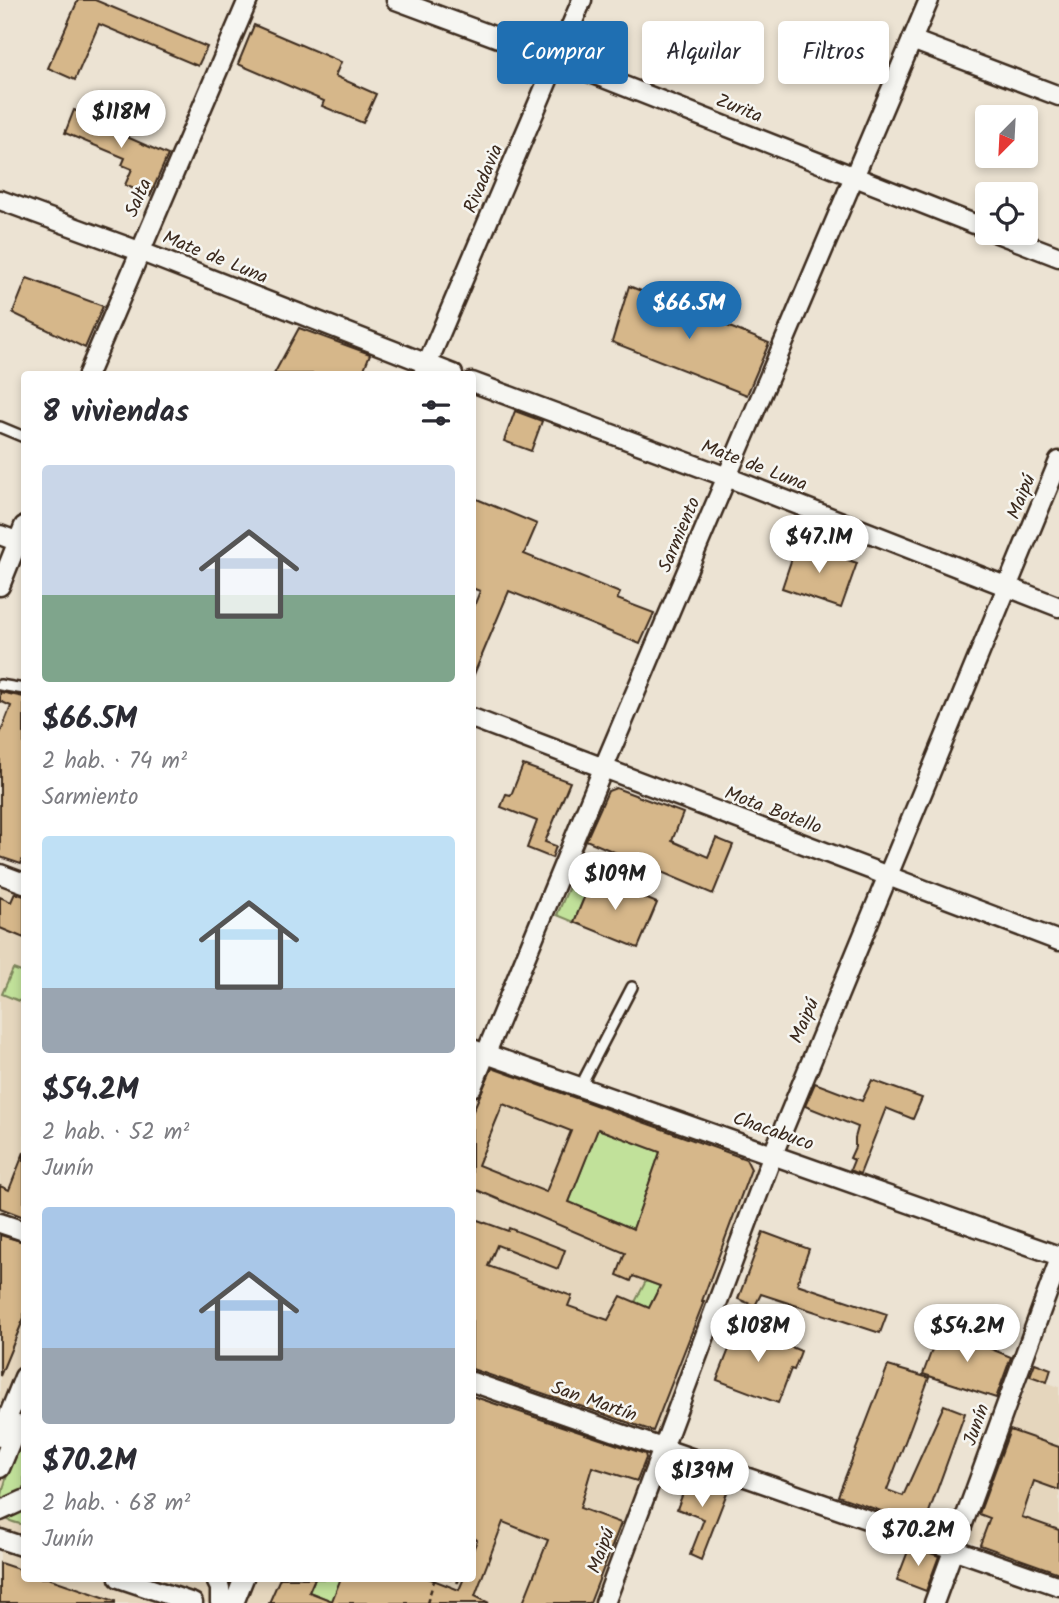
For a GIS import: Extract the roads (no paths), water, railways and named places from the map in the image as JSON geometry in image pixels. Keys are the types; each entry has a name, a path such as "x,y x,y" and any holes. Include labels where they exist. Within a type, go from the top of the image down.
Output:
{"street":[{"name":"Salta","path":"89,371 248,0"},
{"name":"Zurita","path":"396,0 497,37"},
{"name":"Rivadavia","path":"574,21 582,0"},
{"name":"Sarmiento","path":"476,1069 480,1051 603,769 929,0"},
{"path":"912,40 1059,96"},
{"name":"Rivadavia","path":"425,370 548,84"},
{"name":"Zurita","path":"618,84 975,224"},
{"name":"Mate de Luna","path":"0,200 139,251 425,370"},
{"path":"1028,245 1059,257"},
{"name":"Mate de Luna","path":"476,383 727,477 1059,607"},
{"name":"Maipú","path":"605,1603 773,1154 1059,461"},
{"path":"0,535 21,537"},
{"path":"0,586 21,539"},
{"name":"Mota Botello","path":"476,720 1059,941"},
{"path":"0,874 21,882"},
{"name":"Chacabuco","path":"480,1051 773,1154 1059,1259"},
{"path":"0,1223 21,1230"},
{"name":"Junín","path":"934,1603 1059,1259"},
{"name":"San Martín","path":"476,1383 1059,1586"},
{"path":"0,1437 21,1384"},
{"path":"0,1468 21,1416"},
{"path":"0,1511 21,1501"},
{"path":"0,1539 21,1547"},
{"path":"131,1582 193,1603"},
{"path":"217,1582 220,1588 220,1603"},
{"path":"234,1603 242,1582"}],"lane":[{"path":"0,427 21,436"},
{"path":"0,685 21,688"},
{"path":"580,1087 632,987"}]}
